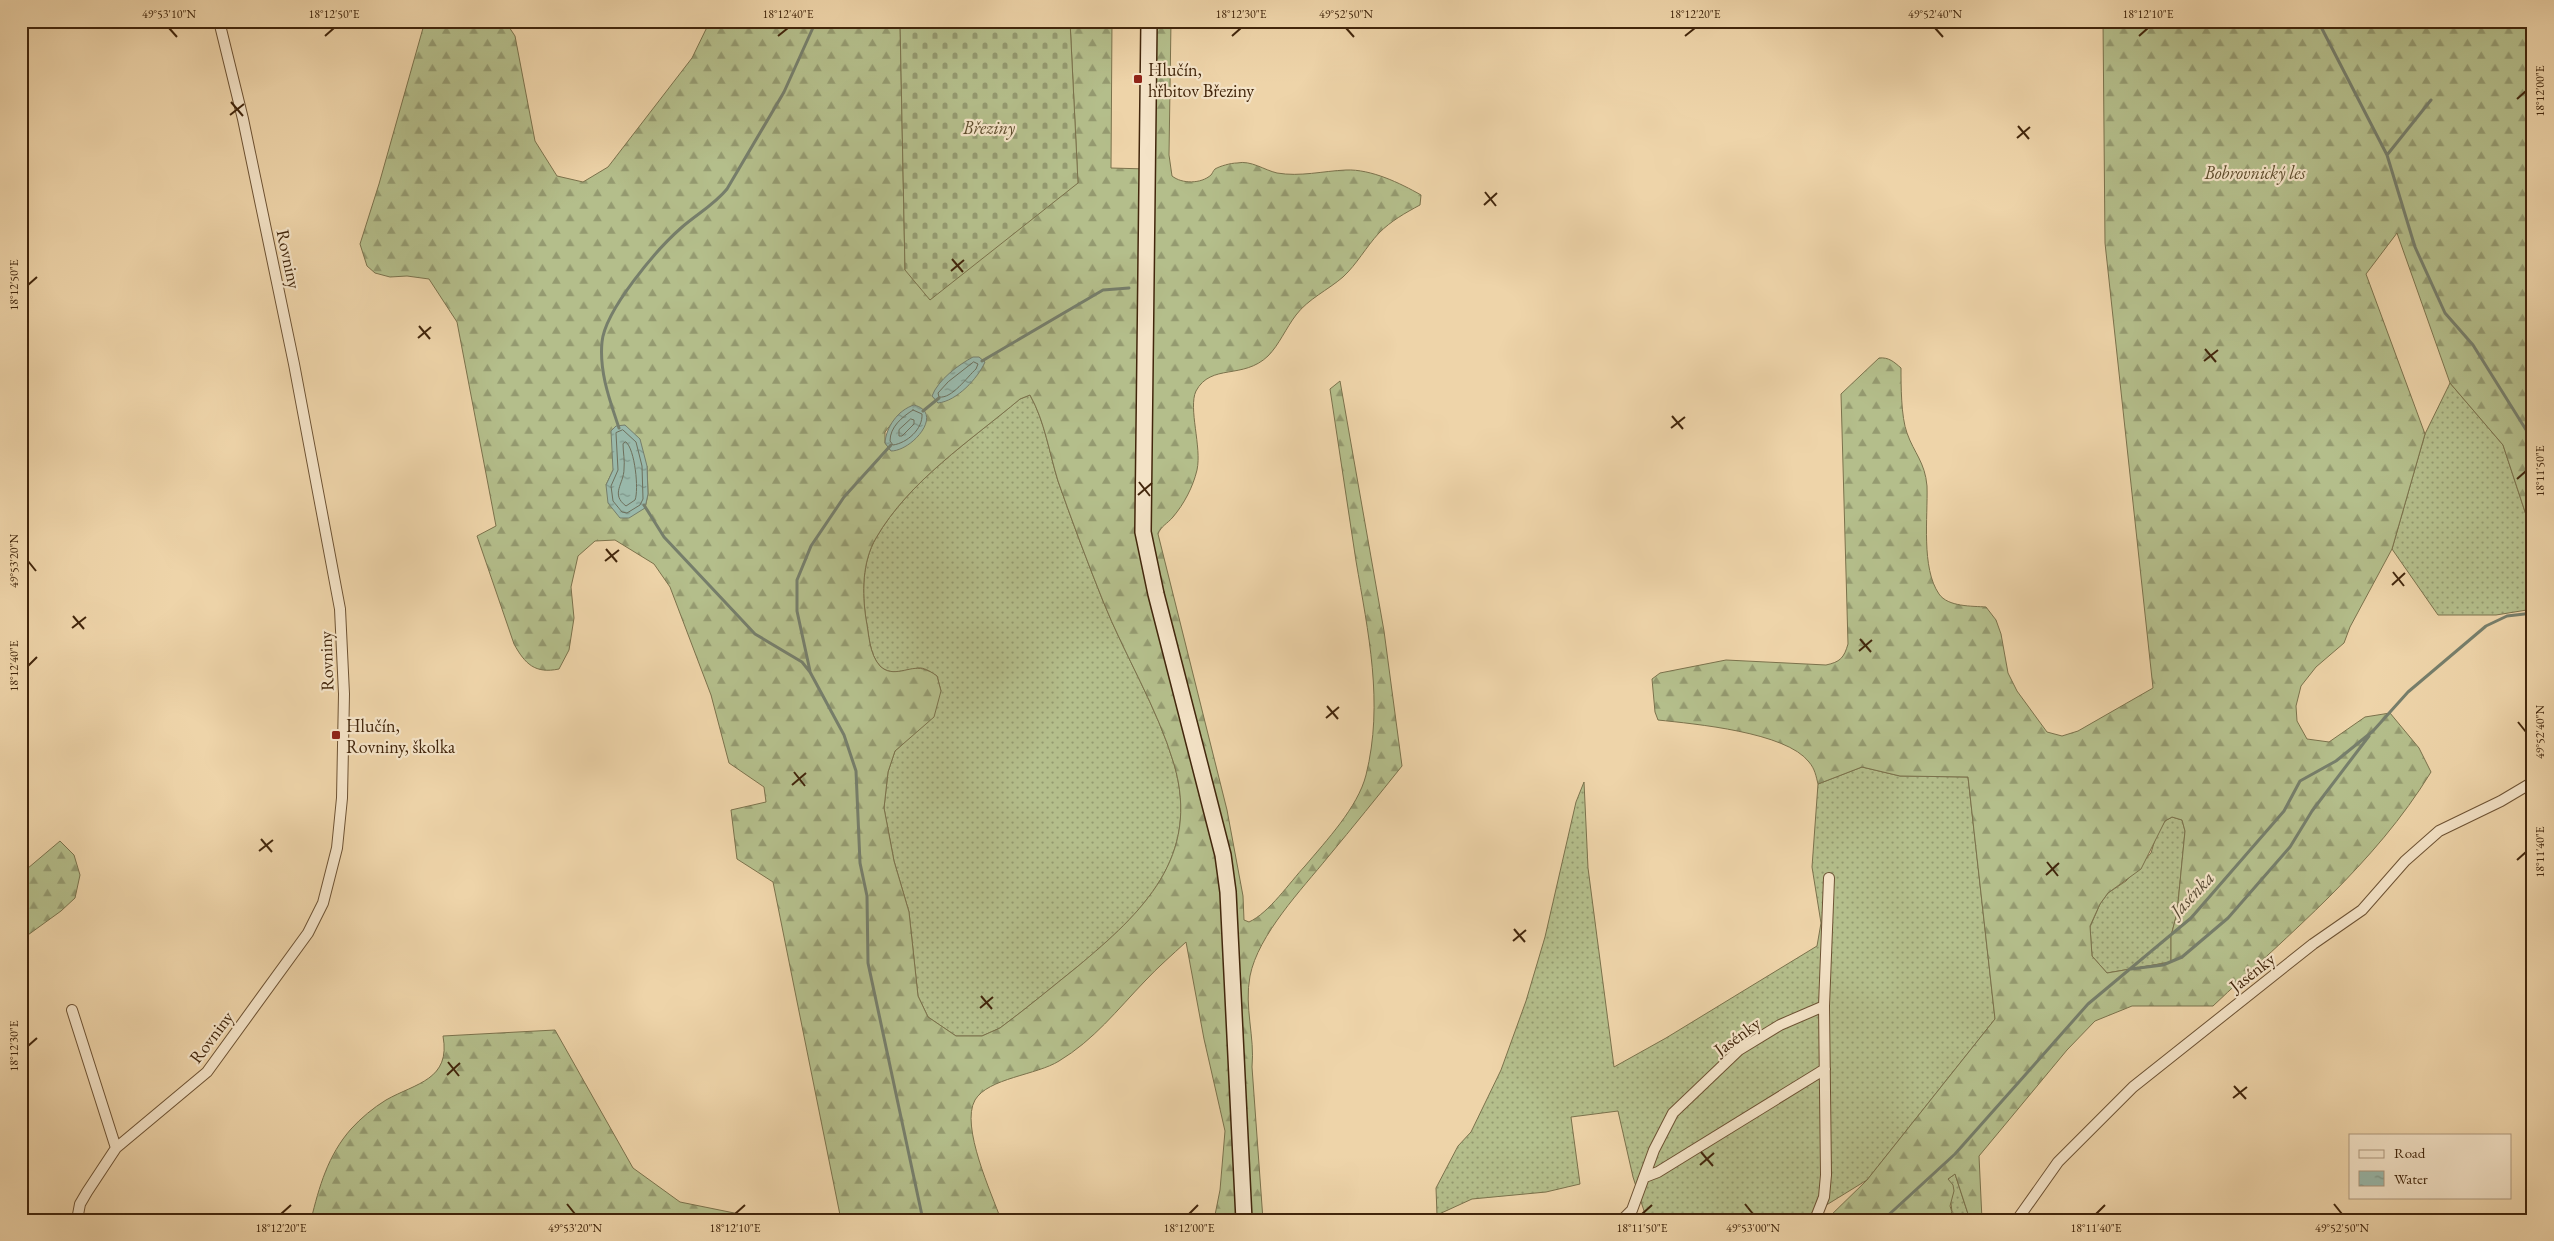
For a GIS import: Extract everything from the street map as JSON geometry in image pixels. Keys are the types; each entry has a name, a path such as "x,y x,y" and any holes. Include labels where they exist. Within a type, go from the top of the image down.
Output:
{"street":[{"name":"Rovniny","path":"77,1220 80,1204 116,1148 207,1072 308,933 323,903 332,876 342,798 344,694 340,609 294,364 243,119 219,21"},
{"path":"1149,21 1143,532 1156,594 1224,855 1228,892 1244,1220"},
{"name":"Jasénky","path":"2017,1220 2058,1162 2133,1087 2313,944 2362,910 2405,860 2438,831 2501,801 2533,782"},
{"path":"1815,1220 1824,1197 1826,1175 1824,1006 1829,878"},
{"name":"Jasénky","path":"1622,1220 1632,1210 1654,1150 1673,1113 1740,1050 1780,1025 1824,1006"},
{"path":"72,1010 116,1148"},
{"path":"1645,1176 1658,1172 1825,1069"}],"green space":[{"path":"425,21 505,21 515,36 535,141 557,176 583,182 608,167 692,58 710,21 900,21 905,270 1078,183 1070,21 1112,21 1111,168 1147,169 1149,21 1171,21 1169,155 1172,176 1176,179 1186,182 1202,180 1211,175 1215,169 1242,162 1286,174 1356,170 1375,174 1421,195 1420,205 1384,229 1374,238 1353,267 1343,277 1301,309 1268,356 1248,368 1219,374 1202,382 1196,391 1193,407 1198,450 1197,470 1191,489 1181,507 1158,534 1227,810 1243,896 1244,920 1249,922 1257,918 1279,897 1349,811 1362,787 1371,748 1374,694 1369,641 1330,389 1340,381 1384,631 1402,766 1282,913 1262,945 1250,976 1248,999 1263,1220 1214,1220 1220,1190 1225,1131 1204,1039 1186,942 1150,976 1115,1014 1072,1053 1050,1066 1001,1082 981,1093 975,1100 971,1112 974,1143 1001,1220 841,1220 773,882 737,859 731,810 766,802 764,787 729,763 711,695 670,587 654,564 615,540 595,541 578,556 571,587 574,618 569,650 559,669 537,669 527,662 518,651 477,536 496,526 457,322 429,279 407,276 390,277 375,273 367,266 360,244","holes":["1030,395 1035,405 1043,426 1058,481 1091,571 1167,743 1174,764 1180,797 1180,827 1173,855 1160,880 1144,903 1124,925 1077,967 1000,1028 982,1036 956,1036 928,1017 918,996 909,912 894,861 884,808 888,772 895,751 934,717 941,691 937,676 929,671 918,668 896,672 890,671 885,670 876,661 870,644 866,619 864,578 871,547 905,498 961,446 1020,399","901,412 891,451 885,443 885,432","647,466 648,494 645,508 606,485 613,470"]},
{"name":"Březiny","path":"900,21 1070,21 1078,183 930,300 905,270"},
{"name":"Bobrovnický les","path":"2103,21 2533,21 2533,536 2503,445 2450,383 2397,233 2366,274 2425,434 2392,549 2350,627 2344,643 2316,667 2301,686 2296,706 2297,721 2307,739 2329,742 2365,717 2390,713 2419,748 2431,772 2409,805 2358,867 2301,924 2213,1006 2132,1006 2095,1021 2067,1050 1979,1156 1982,1220 1970,1220 1955,1174 1948,1179 1953,1185 1954,1191 1950,1206 1952,1212 1946,1220 1826,1220 1867,1180 1995,1019 1968,777 1900,776 1862,767 1818,784 1814,770 1809,762 1797,752 1781,743 1739,731 1658,720 1655,712 1652,679 1660,673 1726,660 1826,665 1838,661 1843,656 1848,644 1841,394 1879,358 1886,358 1901,368 1905,426 1922,464 1926,478 1928,557 1933,583 1939,594 1948,601 1954,604 1986,607 1996,620 2001,634 2008,673 2017,691 2047,732 2062,736 2078,731 2153,688 2105,243","holes":["2172,817 2182,820 2185,831 2177,913 2171,936 2171,962 2107,973 2092,956 2090,926 2100,904 2108,893 2141,869 2165,821"]},
{"path":"2450,383 2503,445 2533,536 2533,609 2496,615 2438,615 2392,549 2425,434"},
{"path":"1030,395 1043,426 1058,481 1097,586 1167,743 1174,764 1180,797 1180,827 1173,855 1160,880 1144,903 1124,925 1077,967 1000,1028 982,1036 956,1036 928,1017 918,996 909,912 894,861 884,808 888,772 895,751 909,738 941,691 937,676 927,670 920,668 894,672 884,669 876,661 870,644 866,619 864,578 871,547 905,498 961,446 1020,399"},
{"path":"1862,767 1900,776 1968,777 1995,1019 1867,1180 1802,1220 1647,1220 1633,1177 1618,1111 1571,1117 1580,1184 1546,1192 1472,1199 1437,1215 1436,1188 1458,1146 1471,1132 1501,1070 1526,1001 1545,937 1576,802 1584,782 1588,868 1614,1067 1666,1038 1817,946 1821,923 1812,867 1818,784"},
{"path":"2172,817 2182,820 2185,831 2177,913 2171,936 2171,962 2107,973 2092,956 2090,927 2100,904 2108,893 2126,881 2151,853 2156,836 2165,821"},
{"path":"60,841 74,855 80,875 75,898 61,911 21,940 21,874"},
{"path":"555,1030 633,1168 680,1202 759,1218 760,1220 311,1220 325,1172 343,1139 376,1106 419,1084 436,1071 442,1062 444,1051 443,1036"},
{"path":"1955,1174 1970,1220 1946,1220 1952,1212 1948,1179"}],"water":[{"path":"973,357 979,357 985,362 977,375 966,388 952,398 938,403 932,396 939,384 961,364"},
{"path":"914,405 923,409 926,416 926,423 922,431 908,445 891,451 885,443 890,425 898,415"},
{"path":"625,425 640,439 647,466 648,494 645,508 629,518 620,518 608,503 606,485 613,470 611,431 616,426"}],"waterway":[{"path":"619,428 606,386 602,364 602,342 605,329 612,314 622,297 659,250 681,228 711,205 727,189 784,92 816,21"},
{"path":"2318,21 2387,155 2415,247 2445,313 2473,345 2533,441"},
{"path":"2387,155 2431,100"},
{"path":"982,361 1103,290 1129,288"},
{"path":"923,411 939,398"},
{"path":"810,671 797,611 797,580 811,546 844,497 891,445"},
{"path":"644,505 664,537 755,634 802,662 810,672 844,735 856,771 860,863 867,896 868,963 923,1220"},
{"name":"Jasénka","path":"1883,1220 1955,1154 2088,1004 2191,918 2284,811 2300,781 2336,761 2373,731 2408,692 2486,626 2507,616 2533,613"},
{"path":"2131,969 2163,965 2182,957 2228,918 2290,847 2312,811 2369,736"}],"place":[{"name":"Hlučín, hřbitov Březiny","path":"1138,79"},
{"name":"Hlučín, Rovniny, školka","path":"336,735"}]}
